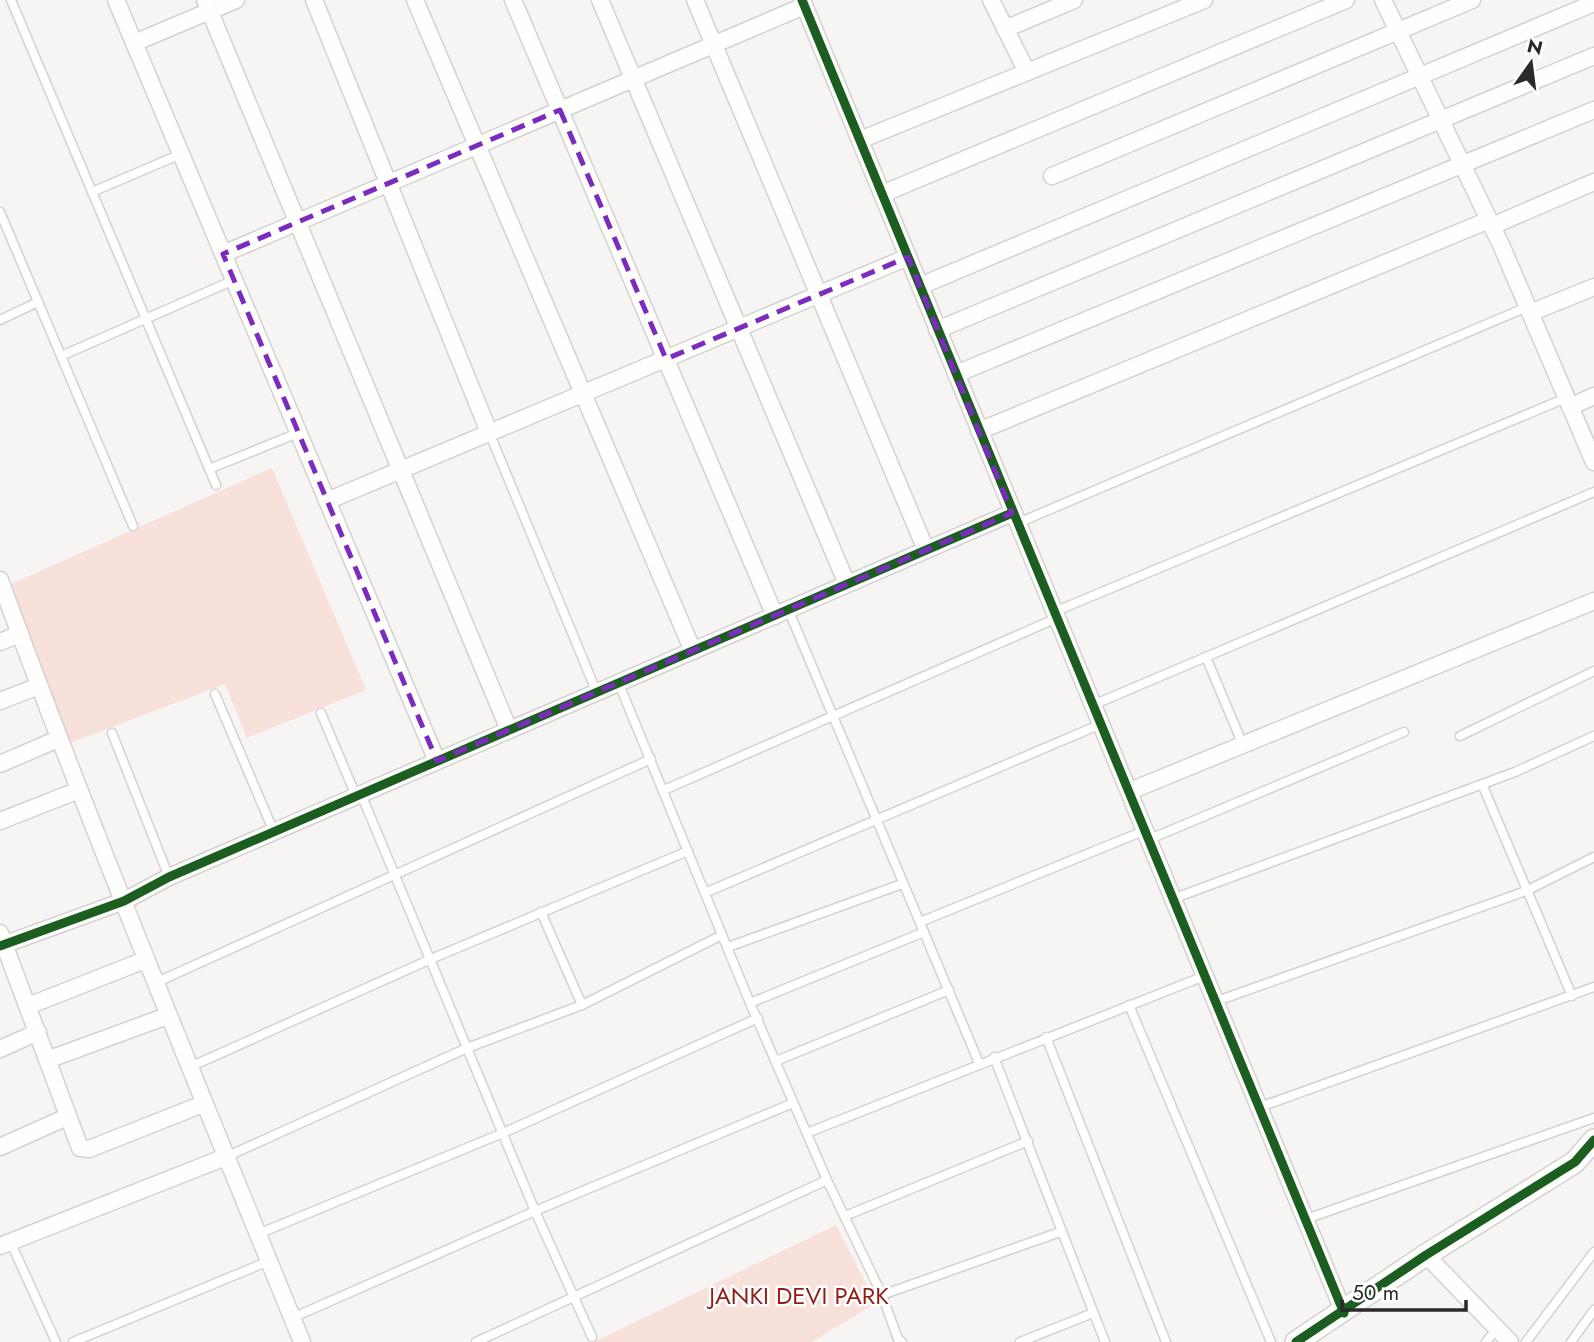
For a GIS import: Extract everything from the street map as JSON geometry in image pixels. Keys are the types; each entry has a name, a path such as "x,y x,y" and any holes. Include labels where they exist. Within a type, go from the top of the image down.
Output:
{"street":[{"path":"116,0 437,761"},
{"path":"134,43 208,5 236,0"},
{"path":"314,0 489,432"},
{"path":"415,0 693,651"},
{"path":"513,0 666,359 782,612"},
{"path":"600,0 847,584"},
{"path":"695,0 926,550"},
{"path":"991,0 1027,72"},
{"path":"1005,29 1074,0"},
{"path":"860,140 1204,0"},
{"path":"882,194 1346,0"},
{"path":"1383,0 1490,223 1594,462"},
{"path":"1052,176 1472,0"},
{"path":"223,254 714,45 803,3 1014,518 1207,975 1344,1313"},
{"path":"920,286 1594,3"},
{"path":"208,5 509,730"},
{"path":"937,330 1594,56"},
{"path":"956,374 1594,110"},
{"path":"979,431 1594,181"},
{"path":"327,500 908,257"},
{"path":"1529,310 1594,286"},
{"path":"1568,402 1594,396"},
{"path":"203,1104 85,1150 76,1144 38,1032 1,941 124,901 169,877 926,550 1014,518"},
{"path":"0,580 4,602 20,634 167,1016 203,1104 228,1156 302,1342"},
{"path":"1130,791 1594,601"},
{"path":"0,642 20,634"},
{"path":"0,702 39,686"},
{"path":"0,764 58,738"},
{"path":"0,821 79,790"},
{"path":"28,1006 145,960"},
{"path":"47,1060 167,1016"},
{"path":"0,1049 38,1032"},
{"path":"0,1147 67,1117"},
{"path":"1296,1342 1344,1313 1426,1255 1575,1161 1594,1140"},
{"path":"5,1243 228,1156"},
{"path":"1426,1255 1491,1336 1510,1342"}],"lane":[{"path":"11,0 216,485"},
{"path":"92,192 181,154"},
{"path":"0,212 132,526"},
{"path":"61,356 234,280"},
{"path":"0,320 38,302"},
{"path":"1014,518 1529,310"},
{"path":"664,790 1055,615 1568,402"},
{"path":"489,432 597,693"},
{"path":"209,469 298,433"},
{"path":"1093,705 1594,492"},
{"path":"782,612 833,714 979,1063"},
{"path":"1206,657 1243,745"},
{"path":"1460,736 1594,671"},
{"path":"619,684 707,892 750,1003 827,1180 882,1295 898,1339 914,1342"},
{"path":"215,694 274,832"},
{"path":"321,713 396,875 535,1211 592,1337"},
{"path":"707,892 1101,724"},
{"path":"920,922 1404,732"},
{"path":"112,733 169,877"},
{"path":"1175,898 1482,784 1594,736"},
{"path":"155,983 651,759"},
{"path":"1482,784 1572,996"},
{"path":"190,1067 431,959 688,851"},
{"path":"1217,1001 1526,891 1594,858"},
{"path":"728,947 902,884"},
{"path":"541,912 582,1004"},
{"path":"750,1003 924,932"},
{"path":"228,1156 467,1048 582,1004 722,935"},
{"path":"807,1133 1207,975"},
{"path":"1260,1107 1594,987"},
{"path":"776,1061 948,990"},
{"path":"1129,1005 1271,1342"},
{"path":"258,1234 503,1133 758,1018"},
{"path":"1046,1037 1166,1342"},
{"path":"994,1058 1105,1342"},
{"path":"292,1318 535,1211 793,1103"},
{"path":"1306,1219 1594,1118"},
{"path":"845,1216 1028,1140"},
{"path":"476,1342 827,1180"},
{"path":"882,1295 1060,1232"},
{"path":"5,1243 56,1342"},
{"path":"1526,1342 1594,1252"},
{"path":"73,1342 269,1261"},
{"path":"1571,1342 1594,1310"},
{"path":"1020,1342 1093,1313"},
{"path":"1044,1333 1048,1342"}],"highlighted area":[{"path":"560,110 666,359 908,257 1012,513 437,761 223,254"}],"green space":[{"path":"272,468 366,690 247,738 225,684 62,746 2,588"},
{"name":"JANKI DEVI PARK","path":"836,1225 876,1303 812,1342 594,1342"}],"cycle path":[{"path":"802,0 1344,1313"},
{"path":"0,946 124,901 169,877 1012,513"},
{"path":"1296,1342 1426,1255 1575,1162 1594,1140"}]}
